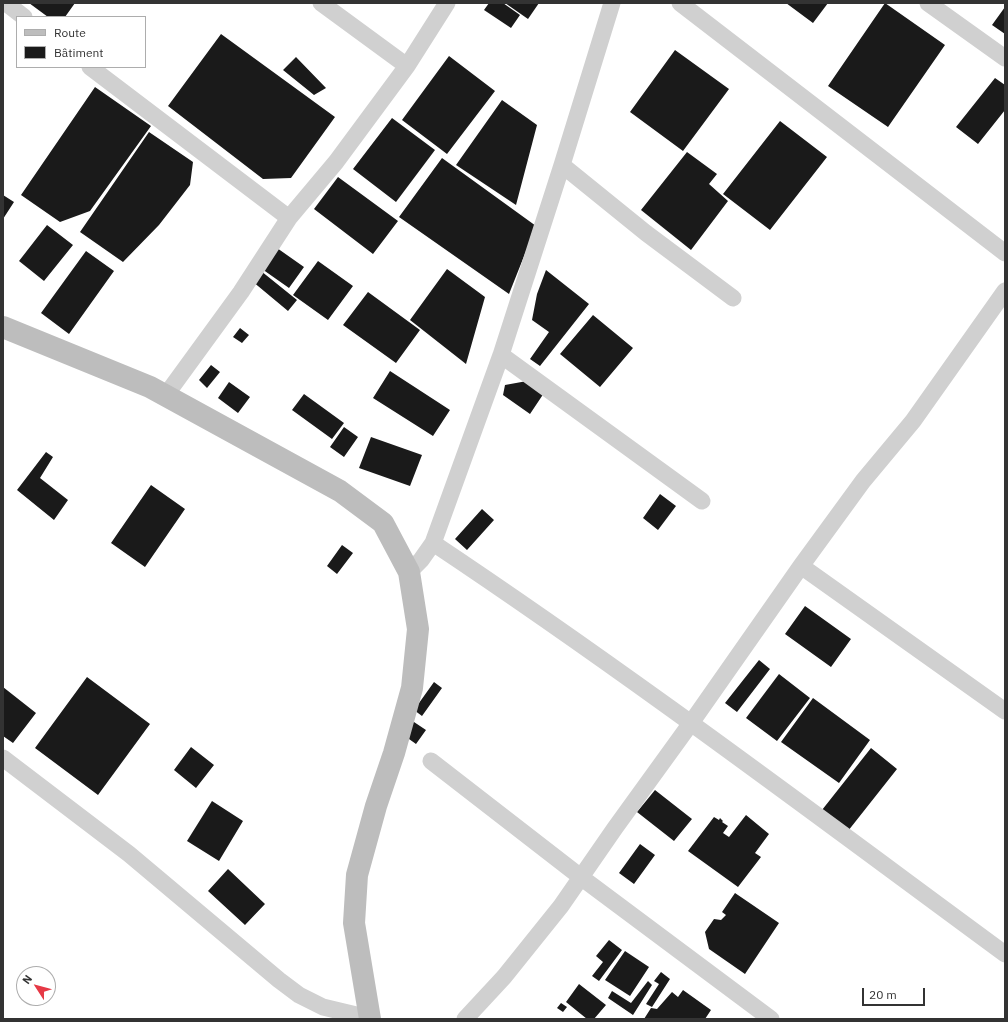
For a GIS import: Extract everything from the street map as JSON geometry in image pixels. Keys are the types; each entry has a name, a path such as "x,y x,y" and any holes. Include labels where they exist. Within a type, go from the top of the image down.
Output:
{"main road":[{"path":"3,326 150,387 340,491 383,523 409,572 418,629 412,688 394,753 376,806 357,875 354,923 370,1018"}],"street":[{"path":"6,3 23,16"},
{"path":"321,3 407,66"},
{"path":"166,395 242,292 290,218 336,162 407,66 447,3"},
{"path":"409,572 421,560 432,542 501,355 612,3"},
{"path":"680,3 1005,253"},
{"path":"928,3 1005,58"},
{"path":"91,68 290,218"},
{"path":"562,165 646,233 733,298"},
{"path":"465,1019 504,977 582,878 615,828 801,566 863,481 913,421 1005,291"},
{"path":"501,355 702,501"},
{"path":"432,542 521,602 691,723 1005,954"},
{"path":"801,566 1005,711"},
{"path":"3,758 129,854 279,980 300,995 323,1007 370,1018"},
{"path":"431,761 582,878 771,1019"}],"building":[{"path":"29,3 75,3 66,16 47,16"},
{"path":"489,3 503,3 520,15 511,28 484,10"},
{"path":"505,3 539,3 528,19"},
{"path":"786,3 828,3 813,23"},
{"path":"885,3 945,45 888,127 828,86"},
{"path":"1005,7 1005,34 992,25"},
{"path":"221,34 335,117 291,178 263,179 168,106"},
{"path":"675,50 729,89 683,151 630,112"},
{"path":"449,56 495,91 447,154 402,120"},
{"path":"296,57 326,88 314,95 283,70"},
{"path":"995,78 1005,85 1005,110 978,144 956,127"},
{"path":"95,87 151,126 90,211 60,222 21,195"},
{"path":"502,100 537,125 516,205 456,165"},
{"path":"392,118 435,150 396,202 353,169"},
{"path":"780,121 827,157 770,230 723,194"},
{"path":"149,132 193,162 190,185 159,225 123,262 80,232"},
{"path":"687,152 717,174 709,184 728,201 691,250 641,210"},
{"path":"442,158 536,226 509,294 399,217"},
{"path":"338,177 398,221 373,254 314,209"},
{"path":"3,195 14,202 3,219"},
{"path":"47,225 73,245 44,281 19,261"},
{"path":"277,248 304,267 289,288 262,269"},
{"path":"86,251 114,271 69,334 41,313"},
{"path":"318,261 353,286 328,320 293,295"},
{"path":"447,269 485,297 466,364 410,320"},
{"path":"546,270 589,304 540,366 530,359 549,332 532,320 537,294"},
{"path":"261,271 297,300 288,311 252,281"},
{"path":"368,292 420,330 396,363 343,325"},
{"path":"593,315 633,348 600,387 560,354"},
{"path":"240,328 249,335 242,343 233,337"},
{"path":"211,365 220,372 207,388 199,380"},
{"path":"390,371 450,410 433,436 373,398"},
{"path":"527,381 544,393 530,414 503,395 505,385"},
{"path":"229,382 250,397 238,413 218,398"},
{"path":"304,394 344,423 332,439 292,410"},
{"path":"344,427 358,437 344,457 330,447"},
{"path":"371,437 422,455 410,486 359,468"},
{"path":"46,452 53,457 40,478 68,500 54,520 17,490"},
{"path":"151,485 185,509 145,567 111,543"},
{"path":"660,494 676,506 658,530 643,518"},
{"path":"482,509 494,520 467,550 455,539"},
{"path":"342,545 353,553 337,574 327,566"},
{"path":"805,606 851,639 831,667 785,634"},
{"path":"759,660 770,669 737,712 725,703"},
{"path":"779,674 810,698 777,741 746,718"},
{"path":"87,677 150,724 98,795 35,748"},
{"path":"434,682 442,688 422,716 414,710"},
{"path":"3,687 36,713 13,743 3,736"},
{"path":"813,698 870,740 839,783 781,742"},
{"path":"411,720 426,730 416,744 402,734"},
{"path":"191,747 214,765 196,788 174,770"},
{"path":"871,748 897,769 848,831 822,810"},
{"path":"655,790 692,819 674,841 637,812"},
{"path":"212,801 243,821 219,861 187,841"},
{"path":"746,815 769,834 755,853 761,857 738,887 688,851 714,817 719,820 720,818 723,821 722,822 728,826 723,833 729,837"},
{"path":"640,844 655,855 634,884 619,873"},
{"path":"228,869 265,904 245,925 208,891"},
{"path":"735,893 779,923 745,974 709,949 705,932 714,919 721,920 726,915 722,912"},
{"path":"609,940 622,950 599,981 592,976 603,962 596,956"},
{"path":"625,951 649,967 630,996 605,980"},
{"path":"661,972 670,979 652,1007 646,1004 659,984 654,981"},
{"path":"648,981 652,985 633,1015 608,998 612,991 631,1003"},
{"path":"579,984 606,1005 594,1019 587,1019 566,1002"},
{"path":"683,990 711,1010 705,1019 644,1019 651,1008 657,1009 672,992 678,997"},
{"path":"561,1003 567,1007 563,1012 557,1008"}]}
